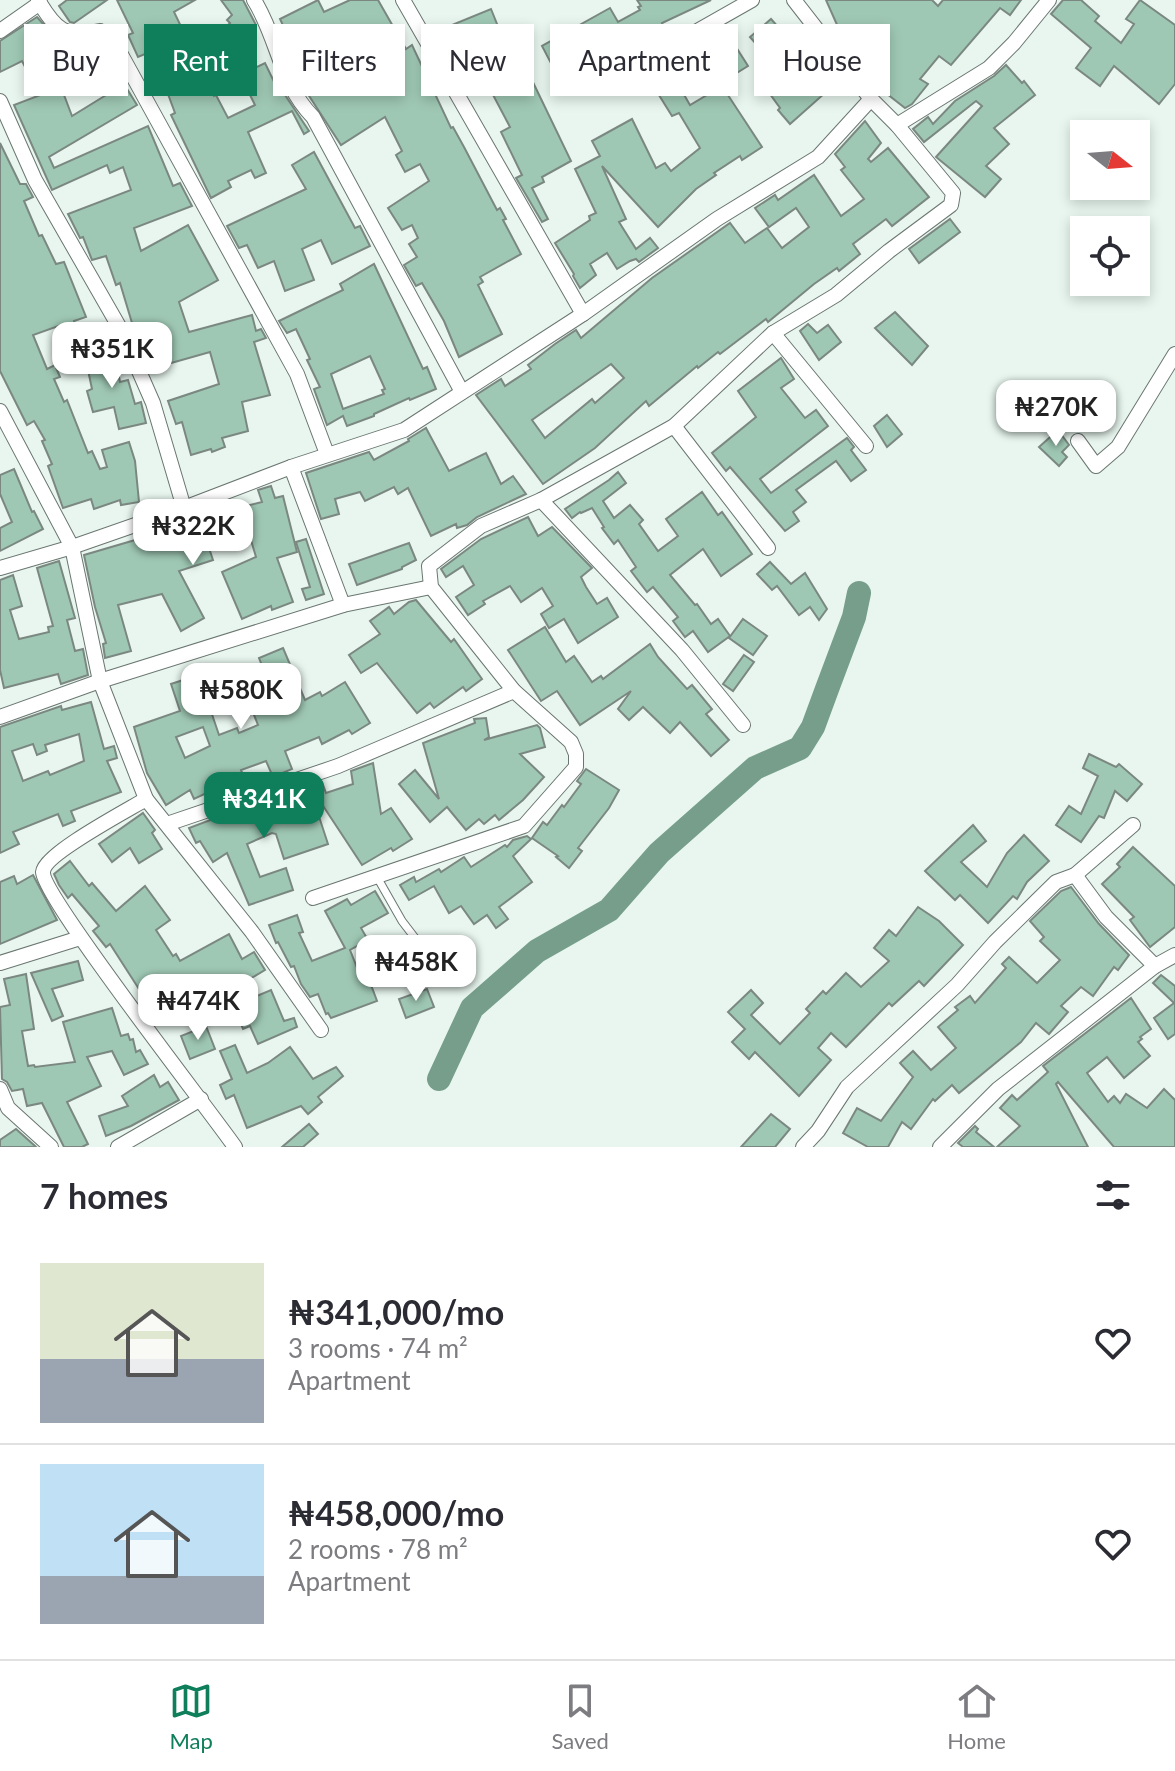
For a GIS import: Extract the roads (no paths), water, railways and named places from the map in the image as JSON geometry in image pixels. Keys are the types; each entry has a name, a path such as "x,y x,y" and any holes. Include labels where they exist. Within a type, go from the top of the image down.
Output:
{"street":[{"path":"254,0 268,22 291,90 313,117 462,392"},
{"path":"403,0 583,314"},
{"path":"710,24 752,0"},
{"path":"313,898 524,826 576,767 576,754 571,742 514,691 431,587 429,566 481,526 541,500 674,426 773,333 836,295 951,205 953,193 897,125 871,99 794,0"},
{"path":"897,125 989,68 1049,0"},
{"path":"0,31 39,1 55,26 66,32 81,35 100,31 113,40 297,374 327,454"},
{"path":"0,568 72,547 327,454 404,430 583,314 717,219 818,157 871,99"},
{"path":"0,101 35,180 121,330 153,403 184,508"},
{"path":"773,333 866,446"},
{"path":"1078,441 1096,466 1118,447 1175,354"},
{"path":"0,411 72,547 100,681 146,799 252,932 321,1030"},
{"path":"674,426 768,548"},
{"path":"291,467 343,605"},
{"path":"541,500 682,650 743,725"},
{"path":"0,717 100,681 343,605 431,587"},
{"path":"167,824 338,766 514,691"},
{"path":"146,799 61,851 47,863 43,872 48,889 80,938 235,1147"},
{"path":"803,1147 818,1131 847,1087 957,985 995,942 1056,882 1075,875 1133,825"},
{"path":"1075,875 1106,917 1155,966"},
{"path":"0,963 80,938"},
{"path":"940,1147 998,1089 1155,966 1175,955"},
{"path":"0,1089 8,1108 51,1147"},
{"path":"118,1147 201,1099"}],"lane":[{"path":"377,877 402,921 441,978"}],"waterway":[{"path":"439,1079 472,1008 537,951 609,910 659,853 755,768 800,748 813,727 854,617 859,593"}]}
